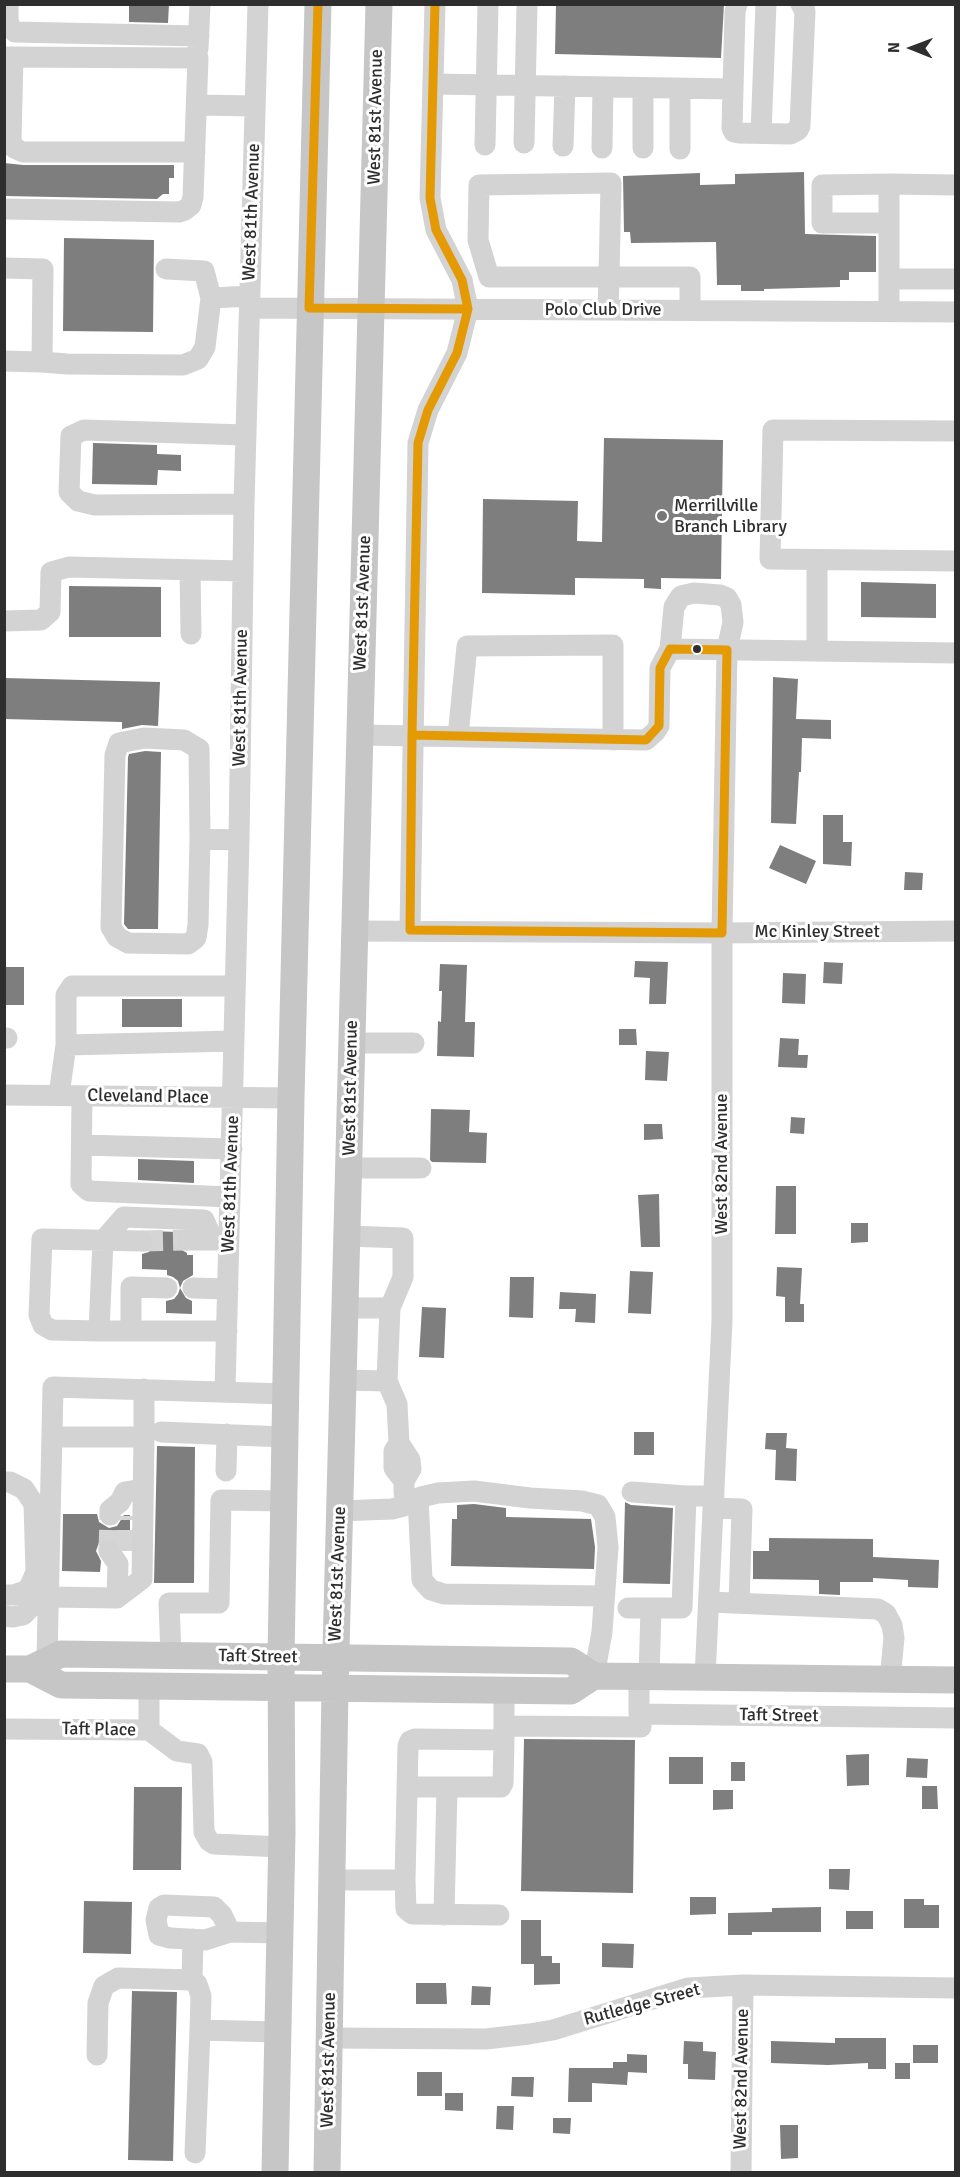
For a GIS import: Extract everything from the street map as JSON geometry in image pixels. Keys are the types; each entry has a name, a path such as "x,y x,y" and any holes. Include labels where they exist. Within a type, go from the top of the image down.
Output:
{"main road":[{"path":"275,2172 282,1847 281,1658 291,1098 318,4"},
{"name":"West 81st Avenue","path":"327,2172 335,1688 379,4"},
{"name":"Taft Street","path":"27,1666 61,1654 571,1661 594,1676 956,1680"},
{"name":"Taft Street","path":"27,1666 61,1684 149,1686 571,1691 594,1676"}],"street":[{"path":"8,4 8,20 15,32 199,36"},
{"path":"4,209 179,212 191,205 200,4"},
{"name":"West 81th Avenue","path":"225,1391 228,1289 221,1240 231,1197 244,504 258,4"},
{"path":"410,930 418,443 428,410 458,353 468,309 462,280 436,230 430,198 435,4"},
{"path":"485,145 488,4"},
{"path":"524,143 527,4"},
{"path":"737,4 731,122 735,132 790,134 798,130 800,126 805,11 801,4"},
{"path":"762,133 766,4"},
{"path":"45,57 46,33"},
{"path":"195,152 23,152 14,148 11,140 9,57 198,58"},
{"path":"433,84 732,89"},
{"path":"563,146 565,86"},
{"path":"602,148 603,87"},
{"path":"643,88 643,148"},
{"path":"680,88 680,149"},
{"path":"197,105 255,106"},
{"path":"608,310 609,277 611,183 479,185 478,240 489,277 609,277 690,277 690,310"},
{"path":"889,184 889,311"},
{"path":"889,223 822,223 822,185 956,185"},
{"path":"4,268 43,269 42,362"},
{"path":"4,361 183,365 198,359 205,348 211,298 204,271 166,269"},
{"path":"889,279 956,279"},
{"name":"Polo Club Drive","path":"211,298 309,308 956,312"},
{"path":"244,504 95,505 78,501 69,492 71,436 84,430 246,435"},
{"path":"956,432 773,430 770,559 956,561"},
{"path":"817,560 817,651"},
{"path":"4,621 41,620 50,612 51,572 69,567 243,571"},
{"path":"190,570 191,634"},
{"path":"360,735 646,740 659,726 660,668 670,649 674,607 681,596 694,593 720,595 727,598 731,605 733,622 727,650"},
{"path":"459,736 467,646 613,645 613,740"},
{"path":"670,649 956,653"},
{"name":"West 82nd Avenue","path":"705,1677 722,1321 722,933 727,650"},
{"path":"144,738 184,740 199,749 200,839 196,938 188,944 176,944 128,943 117,937 111,927 115,755 119,743 144,738"},
{"path":"200,839 239,840"},
{"name":"Mc Kinley Street","path":"355,931 722,933 956,931"},
{"path":"59,1095 66,1045 66,995 72,986 235,986"},
{"path":"66,1045 234,1041"},
{"path":"352,1043 414,1043"},
{"name":"Cleveland Place","path":"4,1095 291,1098"},
{"path":"82,1096 81,1184 89,1191 231,1197"},
{"path":"82,1145 232,1149"},
{"path":"349,1168 421,1168"},
{"path":"99,1331 103,1241 124,1217 204,1220 221,1240"},
{"path":"347,1236 403,1238 403,1278 390,1308 387,1382 397,1404 399,1443 394,1451 394,1468 420,1499 422,1580 431,1590 444,1594 604,1593"},
{"path":"142,1241 42,1239 39,1315 43,1325 52,1330 227,1331"},
{"path":"188,1240 221,1240"},
{"path":"131,1331 131,1287 167,1288"},
{"path":"193,1288 228,1289"},
{"path":"345,1308 390,1308"},
{"path":"343,1380 387,1382"},
{"path":"27,1666 49,1597 53,1387 286,1394"},
{"path":"49,1597 117,1598 142,1579 143,1489 153,1435 144,1389"},
{"path":"53,1437 227,1434 285,1437"},
{"path":"226,1471 227,1434"},
{"path":"4,1482 10,1482 24,1489 34,1504 37,1597 23,1615 4,1616"},
{"path":"119,1512 125,1492 143,1489"},
{"path":"340,1511 392,1509 420,1499 474,1491 530,1498 582,1501 598,1505 605,1517 608,1547 602,1632 594,1676"},
{"path":"632,1492 686,1496 742,1509 739,1603"},
{"path":"628,1608 682,1608 686,1496"},
{"path":"171,1655 169,1603 219,1603 221,1500 284,1501"},
{"path":"117,1598 118,1554"},
{"path":"4,1595 28,1590 36,1572"},
{"path":"709,1602 878,1609 886,1614 892,1625 894,1638 890,1679"},
{"path":"499,1915 409,1913 406,1909 407,1787 410,1741 504,1733 641,1727 639,1714 651,1608"},
{"name":"Taft Place","path":"4,1729 149,1730 149,1686"},
{"path":"407,1787 501,1786 503,1783 504,1690"},
{"name":"Taft Street","path":"639,1714 956,1718"},
{"path":"149,1730 177,1751 198,1754 202,1762 204,1832 209,1840 214,1844 282,1847"},
{"path":"444,1915 447,1787"},
{"path":"333,1880 405,1880"},
{"path":"230,1932 222,1915 214,1907 164,1905 159,1908 156,1920 159,1935 170,1938 205,1940 230,1932 279,1933"},
{"path":"192,1980 193,1939"},
{"path":"97,2055 98,2003 104,1986 118,1978 192,1980 197,1984 201,1996 201,2031 195,2152"},
{"name":"West 82nd Avenue","path":"741,2172 743,1985"},
{"name":"Rutledge Street","path":"329,2037 486,2039 508,2037 553,2030 688,1988 743,1985 956,1988"},
{"path":"201,2031 277,2032"}],"building":[{"path":"129,4 169,4 168,23 129,22"},
{"path":"556,4 724,4 721,58 555,54"},
{"path":"4,163 174,165 174,178 169,178 169,194 163,194 157,199 4,196"},
{"path":"804,172 805,234 876,236 876,272 849,272 849,280 840,280 840,287 741,291 741,285 717,285 716,242 631,243 630,232 624,232 623,176 700,173 700,185 735,184 735,174"},
{"path":"64,238 154,240 153,332 63,331"},
{"name":"Merrillville Branch Library","path":"604,438 723,440 721,579 661,578 661,589 644,588 644,579 575,578 575,595 482,593 483,499 578,501 577,541 602,542"},
{"path":"93,443 157,445 157,454 181,455 181,471 158,470 157,485 92,484"},
{"path":"861,582 936,584 936,618 861,617"},
{"path":"69,586 161,587 161,637 69,637"},
{"path":"773,677 798,679 796,719 831,720 831,739 802,738 796,824 771,823"},
{"path":"4,678 160,682 158,726 142,725 122,729 122,722 4,719"},
{"path":"145,751 161,752 158,929 128,929 124,924 128,757 129,754"},
{"path":"823,815 843,815 843,842 852,842 851,866 823,864"},
{"path":"780,845 816,861 806,884 769,868"},
{"path":"905,872 923,873 922,890 904,890"},
{"path":"635,961 668,962 666,1004 649,1004 650,978 634,977"},
{"path":"824,962 843,963 842,984 823,983"},
{"path":"440,964 467,965 465,1022 475,1022 474,1057 437,1056 438,1021 441,1022"},
{"path":"4,967 24,967 24,1005 4,1005"},
{"path":"783,973 806,974 805,1004 782,1003"},
{"path":"122,999 182,999 182,1027 122,1027"},
{"path":"619,1029 636,1029 637,1045 619,1045"},
{"path":"780,1038 799,1039 798,1055 808,1055 807,1068 778,1067"},
{"path":"646,1051 669,1052 667,1081 645,1080"},
{"path":"431,1109 470,1110 469,1132 487,1133 486,1163 432,1162 430,1160"},
{"path":"791,1117 805,1118 804,1134 790,1133"},
{"path":"644,1124 662,1124 663,1139 644,1140"},
{"path":"138,1159 194,1161 194,1183 138,1180"},
{"path":"776,1186 796,1186 796,1234 775,1234"},
{"path":"659,1194 660,1247 641,1247 638,1195"},
{"path":"851,1223 868,1223 868,1242 851,1243"},
{"path":"149,1231 179,1232 175,1239 177,1247 187,1255 193,1255 193,1275 183,1281 180,1288 178,1281 167,1275 167,1270 142,1269 142,1254 149,1252 155,1242"},
{"path":"777,1267 802,1268 800,1304 804,1304 804,1322 785,1322 785,1297 776,1296"},
{"path":"630,1271 653,1272 651,1314 628,1313"},
{"path":"510,1277 534,1277 533,1318 509,1317"},
{"path":"180,1288 186,1298 192,1301 192,1314 166,1313 166,1301 174,1299"},
{"path":"560,1292 596,1294 595,1323 575,1322 576,1309 559,1309"},
{"path":"422,1307 446,1308 444,1358 419,1357"},
{"path":"634,1432 654,1432 654,1455 634,1455"},
{"path":"766,1433 787,1433 786,1448 797,1449 796,1481 775,1480 776,1450 765,1449"},
{"path":"157,1446 195,1447 194,1583 154,1583"},
{"path":"625,1502 631,1505 673,1508 670,1584 623,1583"},
{"path":"474,1504 506,1508 506,1517 591,1519 595,1547 594,1569 451,1566 452,1519 457,1519 457,1505"},
{"path":"63,1514 97,1514 99,1522 109,1528 117,1526 124,1515 130,1515 130,1538 101,1537 96,1551 101,1561 100,1572 62,1571"},
{"path":"769,1538 873,1539 873,1557 939,1560 938,1588 908,1587 908,1580 873,1578 873,1582 840,1582 840,1595 819,1594 819,1580 753,1579 753,1551 769,1551"},
{"path":"524,1739 635,1740 633,1893 521,1891"},
{"path":"869,1754 869,1785 847,1786 846,1755"},
{"path":"669,1757 703,1757 703,1784 669,1784"},
{"path":"907,1758 928,1759 927,1778 906,1777"},
{"path":"731,1762 745,1762 745,1781 731,1781"},
{"path":"922,1786 937,1786 938,1809 922,1809"},
{"path":"134,1787 182,1787 181,1870 133,1870"},
{"path":"713,1790 733,1790 733,1809 713,1810"},
{"path":"829,1869 850,1869 849,1890 829,1889"},
{"path":"690,1897 716,1897 716,1914 690,1915"},
{"path":"904,1899 924,1899 924,1905 939,1905 939,1928 904,1928"},
{"path":"84,1901 132,1902 131,1954 83,1953"},
{"path":"821,1907 821,1932 752,1932 752,1935 728,1935 728,1913 772,1912 772,1908"},
{"path":"846,1911 873,1911 873,1929 846,1929"},
{"path":"521,1920 541,1920 541,1956 552,1956 552,1963 560,1963 560,1984 534,1985 534,1964 521,1964"},
{"path":"602,1943 634,1944 633,1968 602,1967"},
{"path":"416,1983 446,1983 447,2004 416,2004"},
{"path":"472,1986 491,1987 490,2005 471,2005"},
{"path":"132,1991 177,1992 173,2161 128,2160"},
{"path":"835,2038 886,2038 886,2069 868,2069 868,2063 828,2065 771,2063 771,2041 835,2043"},
{"path":"684,2041 703,2042 703,2051 716,2052 715,2080 688,2079 688,2064 683,2064"},
{"path":"913,2045 938,2045 938,2063 913,2063"},
{"path":"627,2054 647,2055 647,2073 628,2072 627,2085 592,2083 592,2102 568,2102 569,2068 613,2068 613,2062 627,2062"},
{"path":"895,2063 910,2063 910,2079 895,2079"},
{"path":"417,2072 442,2072 442,2096 417,2096"},
{"path":"512,2077 534,2077 533,2097 511,2096"},
{"path":"445,2093 463,2093 463,2111 445,2110"},
{"path":"497,2106 514,2106 513,2130 496,2129"},
{"path":"553,2118 571,2118 570,2134 553,2133"},
{"path":"780,2125 798,2125 798,2158 781,2159"}],"tunnel":[{"path":"142,1241 188,1240"},
{"path":"109,1551 110,1515"},
{"path":"127,1516 127,1551"}],"transit line":[{"path":"318,4 309,308 468,309"},
{"path":"412,735 418,443 428,410 457,353 468,309 462,280 436,230 430,198 435,4"},
{"path":"670,649 727,650 722,933 410,930 412,735 646,740 659,726 660,668 670,649"}],"place":[{"name":"Merrillville Branch Library","path":"662,516"}]}
